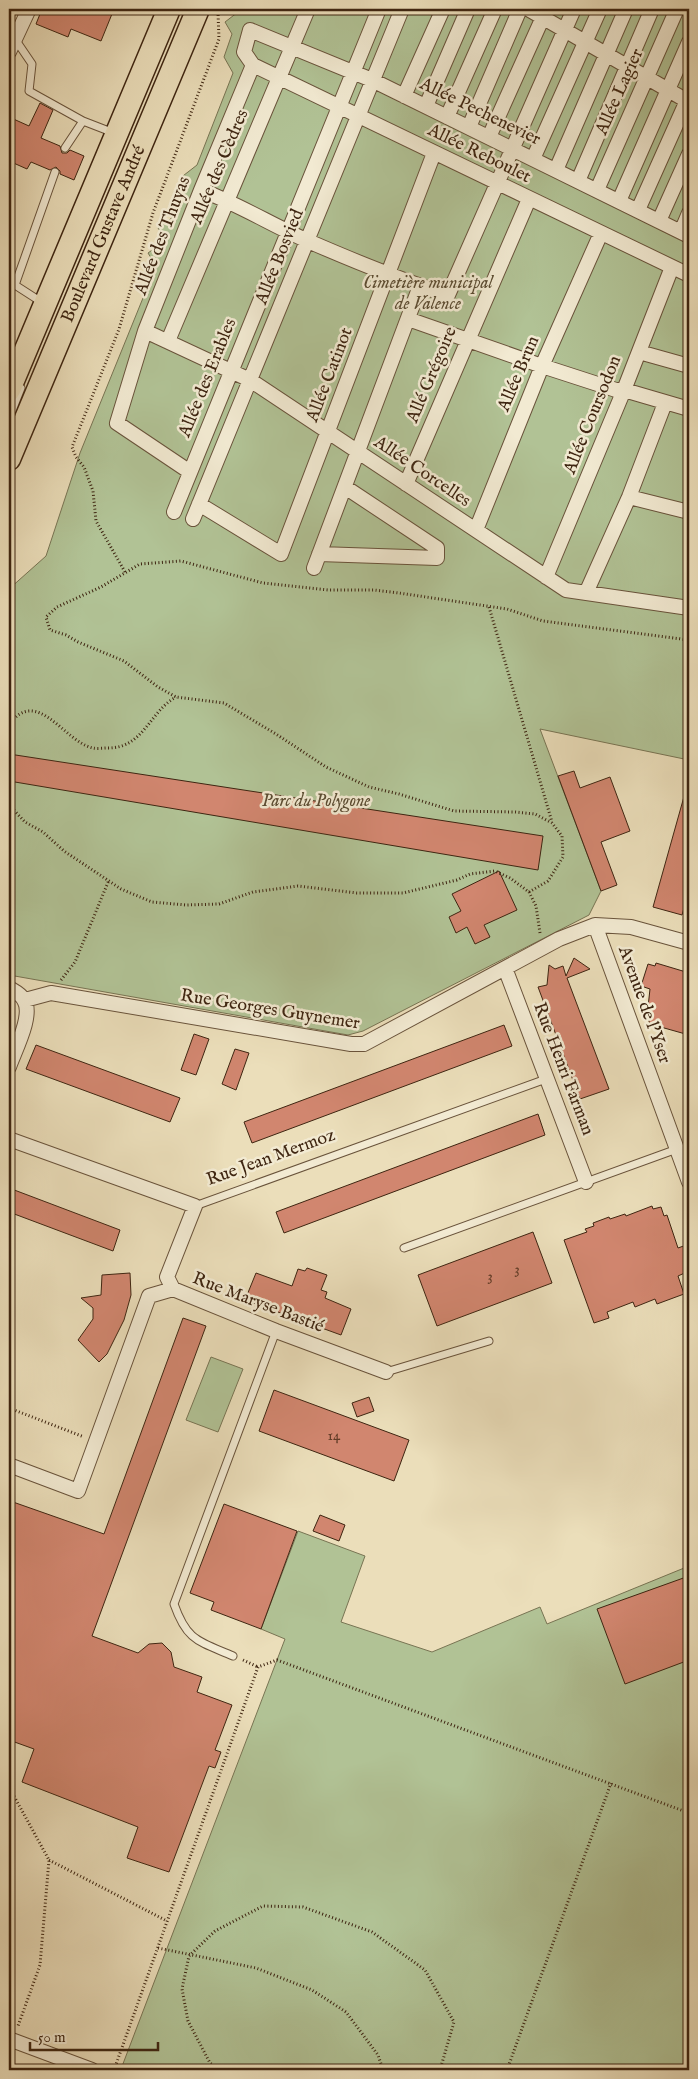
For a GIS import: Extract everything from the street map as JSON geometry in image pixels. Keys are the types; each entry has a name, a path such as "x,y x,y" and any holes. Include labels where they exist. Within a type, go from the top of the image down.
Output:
{"main road":[{"name":"Boulevard Gustave André","path":"16,386 44,304 170,9"},
{"name":"Boulevard Gustave André","path":"9,459 198,9"}],"street":[{"path":"12,46 29,9"},
{"name":"Allée des Cèdres","path":"168,341 308,9"},
{"name":"Allée des Erables","path":"174,512 379,9"},
{"name":"Allée Bosvied","path":"192,519 402,9"},
{"path":"404,96 443,9"},
{"path":"426,106 468,9"},
{"path":"447,117 495,9"},
{"path":"469,127 520,9"},
{"path":"528,9 668,90 689,100 638,210"},
{"path":"201,190 227,200 307,241 388,274 448,295 574,9"},
{"path":"533,159 600,9"},
{"path":"556,170 626,9"},
{"path":"578,181 652,9"},
{"name":"Allée Lagier","path":"597,190 677,9"},
{"path":"488,137 542,17"},
{"name":"Allée Pechenevier","path":"253,65 244,52 250,30 372,80 685,234"},
{"path":"619,201 689,42"},
{"name":"Allée Reboulet","path":"253,65 357,117 689,276"},
{"name":"Allée des Thuyas","path":"190,472 117,423 146,332 201,190 253,65"},
{"name":"Allée Catinot","path":"199,504 281,554 434,153"},
{"path":"659,221 689,154"},
{"name":"Allé Grégoire","path":"406,484 529,199"},
{"path":"685,234 689,213"},
{"name":"Allée Brun","path":"476,530 542,366 601,233"},
{"name":"Allée Coursodon","path":"546,577 624,390 672,267"},
{"path":"314,568 420,286"},
{"path":"408,319 616,390 624,390 689,409"},
{"name":"Allée Corcelles","path":"146,332 232,370 250,380 566,590 689,608"},
{"path":"639,352 689,366"},
{"path":"586,593 630,497 665,403"},
{"path":"319,554 437,558 437,548 344,487"},
{"path":"630,497 689,512"},
{"path":"595,925 631,927 689,943"},
{"name":"Rue Georges Guynemer","path":"25,1000 51,993 351,1044 364,1044 542,948 595,925"},
{"name":"Avenue de l'Yser","path":"595,925 689,1182"},
{"name":"Rue Henri Farman","path":"505,968 586,1182"},
{"path":"9,988 25,1000 28,1008 27,1018 9,1067"},
{"name":"Rue Jean Mermoz","path":"9,1139 195,1206"},
{"name":"Rue Maryse Bastié","path":"195,1206 168,1277 173,1289 276,1331 386,1372"},
{"path":"9,1465 78,1491 149,1296 173,1289"},
{"path":"10,2040 92,2070"}],"lane":[{"path":"12,46 32,64 29,91 83,121 116,134"},
{"path":"65,148 83,121"},
{"path":"44,304 12,284 55,172"},
{"path":"9,418 16,386"},
{"name":"Rue Jean Mermoz","path":"195,1206 546,1079"},
{"path":"404,1248 677,1149"},
{"path":"232,1656 194,1640 180,1622 174,1604 276,1331"},
{"path":"386,1372 489,1341"}],"path":[{"path":"125,572 96,521 93,491 84,467 72,447 119,329 153,213 219,40 218,13 220,9"},
{"path":"552,823 536,814 454,811 369,786 326,767 224,703 176,697 158,687 124,661 66,635 50,630 46,618 57,607 101,587 140,564 181,561 263,583 328,590 374,590 399,593 507,609 543,622 689,640"},
{"path":"489,607 552,823 562,836 563,857 548,881 529,892"},
{"path":"9,725 18,715 29,710 47,715 68,734 92,748 120,748 144,732 169,700 176,697"},
{"path":"9,805 25,822 43,832 64,851 121,889 152,902 219,904 252,892 298,886 358,893 403,893 457,880 481,871 496,871 510,878 529,892 536,906 542,948"},
{"path":"51,993 75,962 109,880"},
{"path":"9,1408 96,1442"},
{"path":"232,1656 258,1667 277,1660 689,1812"},
{"path":"114,2070 258,1667"},
{"path":"507,2070 612,1783"},
{"path":"9,1786 49,1860 40,1965 10,2040"},
{"path":"49,1860 167,1921"},
{"path":"220,2070 210,2063 188,2021 182,1989 189,1956 215,1931 263,1906 303,1906 372,1932 425,1970 454,2022 440,2070"},
{"path":"158,1948 189,1956 256,1968 312,1990 346,2012 378,2055 383,2070"}],"green space":[{"path":"242,9 689,9 689,760 540,729 601,891 589,915 363,1031 348,1035 9,975 9,589 46,556 80,453 156,266 148,253 166,240 158,228 177,214 169,204 187,190 179,179 197,165 233,73 224,57 232,34 225,22"},
{"path":"211,1357 243,1369 218,1432 186,1420"},
{"path":"298,1531 365,1556 341,1622 432,1652 540,1607 547,1624 689,1566 689,2070 121,2069 285,1639 261,1629"}],"building":[{"path":"42,9 114,9 101,41 71,29 68,37 36,24"},
{"path":"40,103 53,110 41,138 60,146 62,153 67,153 70,150 84,156 74,180 60,174 56,167 50,170 31,162 27,169 9,161 9,117 29,126"},
{"path":"9,754 543,836 538,870 9,781"},
{"path":"574,771 580,788 610,777 630,831 601,842 617,885 601,891 558,776"},
{"path":"685,793 689,794 689,890 682,915 653,907"},
{"path":"499,871 517,910 484,925 490,937 475,944 467,927 456,933 449,917 461,911 452,894"},
{"path":"574,958 590,969 567,978 609,1089 580,1099 538,987 547,985 549,965 555,969 563,966 566,976"},
{"path":"656,963 686,972 685,975 689,976 689,1035 650,1024 647,1016 650,989 641,986 648,964 655,966"},
{"path":"504,1025 512,1046 252,1143 244,1122"},
{"path":"194,1034 209,1039 196,1075 181,1070"},
{"path":"36,1045 180,1098 170,1122 26,1069"},
{"path":"235,1049 249,1053 236,1090 222,1084"},
{"path":"538,1114 545,1135 284,1233 276,1212"},
{"path":"9,1188 120,1230 113,1251 9,1212"},
{"path":"652,1206 653,1209 661,1207 664,1216 667,1215 678,1248 689,1244 689,1271 678,1276 684,1294 657,1304 655,1299 635,1307 633,1302 607,1312 609,1318 594,1323 564,1240 587,1232 585,1229 594,1226 593,1223 609,1217 610,1219 625,1214 626,1216"},
{"path":"533,1232 552,1283 437,1326 418,1275"},
{"path":"307,1268 327,1275 321,1290 327,1292 325,1298 351,1309 341,1335 245,1300 256,1273 292,1286 298,1269 305,1271"},
{"path":"130,1273 131,1295 124,1320 107,1354 99,1362 78,1340 93,1319 93,1308 81,1298 101,1295 102,1275"},
{"path":"183,1318 206,1326 92,1636 138,1653 149,1644 162,1643 171,1652 174,1667 202,1677 197,1692 232,1705 215,1750 221,1752 215,1768 209,1766 169,1872 127,1858 138,1827 22,1782 34,1749 9,1740 9,1513 13,1502 104,1534"},
{"path":"274,1390 409,1440 394,1481 259,1431"},
{"path":"369,1397 374,1411 357,1417 352,1403"},
{"path":"224,1504 297,1531 261,1629 211,1610 214,1602 190,1593"},
{"path":"320,1515 345,1525 339,1541 313,1531"},
{"path":"689,1576 689,1660 625,1684 597,1609"}],"park label":[{"name":"Cimetière municipal de Valence","path":"428,293"},
{"name":"Parc du Polygone","path":"316,801"}]}
